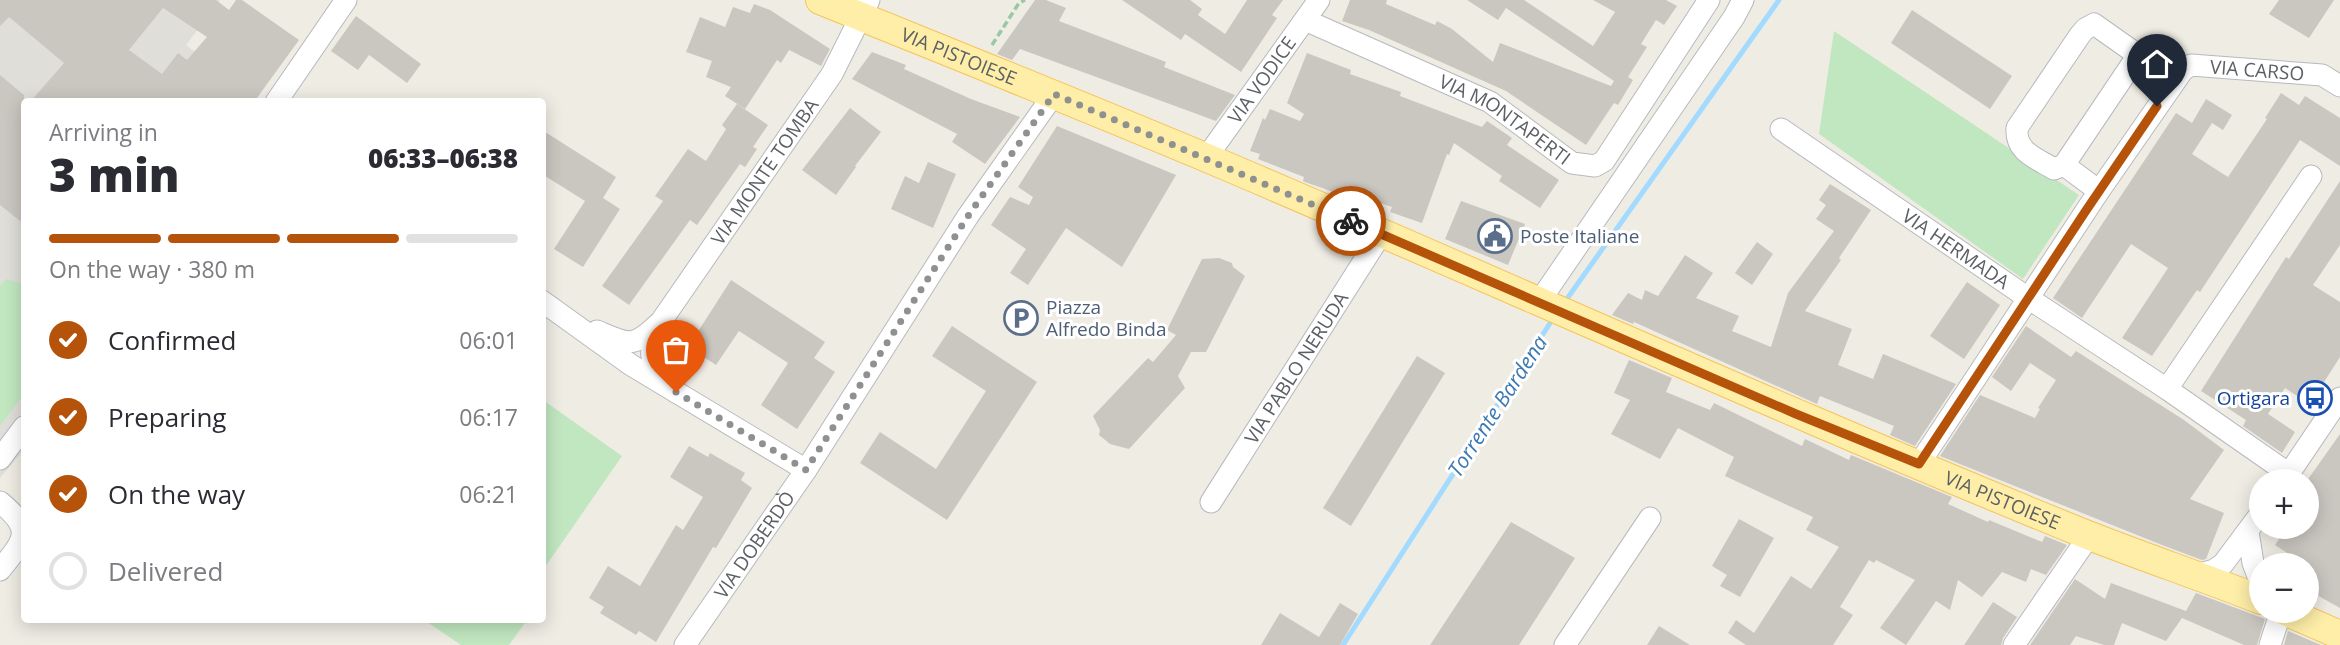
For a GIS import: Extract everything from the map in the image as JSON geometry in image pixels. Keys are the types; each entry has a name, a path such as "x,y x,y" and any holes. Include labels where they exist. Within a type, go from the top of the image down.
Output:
{"main road":[{"name":"VIA PISTOIESE","path":"820,0 865,8 981,65 1206,158 1839,432 2089,536 2249,595"},
{"path":"2312,623 2340,635"}],"street":[{"path":"279,98 346,0"},
{"name":"VIA VODICE","path":"1206,158 1319,0"},
{"name":"VIA MONTAPERTI","path":"1305,20 1490,102 1572,163 1595,166 1604,161 1709,0"},
{"path":"1545,304 1743,0"},
{"name":"VIA MONTE TOMBA","path":"676,392 653,363 651,342 662,320 832,74 865,8"},
{"path":"1919,464 2178,76 2138,55 2094,24 2080,35 2017,128 2016,139 2023,150 2054,169 2064,165 2138,55"},
{"name":"VIA CARSO","path":"2178,76 2190,65 2322,75 2340,86"},
{"name":"VIA DOBERDÒ","path":"685,645 806,470 968,216 1054,94"},
{"name":"VIA HERMADA","path":"1781,129 2028,298 2167,389 2274,469"},
{"path":"2064,165 2099,191"},
{"path":"2167,389 2311,176"},
{"name":"VIA PABLO NERUDA","path":"1211,502 1381,234"},
{"path":"546,304 631,365 806,470"},
{"name":"VIA MONTE TOMBA","path":"564,316 626,342 639,340 662,320"},
{"path":"2292,469 2340,398"},
{"path":"0,459 21,431"},
{"path":"0,502 18,518 21,525"},
{"path":"1565,645 1650,518"},
{"path":"2196,575 2214,570 2223,564 2248,531"},
{"path":"2248,531 2251,553"},
{"path":"2014,645 2089,536"},
{"path":"0,570 18,548 21,539"},
{"path":"2270,645 2278,623"}],"path":[{"path":"981,65 1019,3 1025,0"}],"shaded area":[{"path":"0,0 220,0 186,45 254,98 21,98 21,454 0,478"}],"green space":[{"path":"1834,31 2079,195 2023,279 1819,134"},
{"path":"6,279 21,283 21,398 0,426 0,286"},
{"path":"546,402 622,456 546,566"},
{"path":"428,623 525,623 509,645 461,645"}],"building":[{"path":"0,0 216,0 229,10 236,0 242,0 299,40 257,98 33,98 64,63 9,17 0,26","holes":["163,8 207,37 187,60 178,53 162,74 129,50"]},
{"path":"1035,0 1046,0 1066,8 1059,21 1166,62 1164,67 1235,95 1216,121 1020,49 1012,60 997,54"},
{"path":"1122,0 1190,0 1202,9 1198,15 1225,34 1247,0 1283,0 1272,15 1277,18 1241,72 1185,34 1181,40"},
{"path":"1350,0 1387,0 1386,4 1435,25 1437,21 1452,29 1493,62 1500,43 1611,86 1614,81 1506,8 1498,20 1467,0 1524,0 1593,46 1615,12 1593,0 1666,0 1677,6 1664,25 1656,20 1641,44 1647,47 1628,77 1633,80 1618,105 1614,103 1586,145 1506,91 1369,30 1342,21"},
{"path":"2279,0 2334,0 2309,38 2269,14"},
{"path":"754,4 770,10 830,49 821,66 789,50 781,63 777,60 745,109 725,96 731,87 706,77 712,61 686,52 700,17 725,27 733,7 750,13"},
{"path":"1912,10 2012,76 1990,109 1891,43"},
{"path":"356,16 421,64 407,83 369,55 358,70 331,51"},
{"path":"872,52 906,65 904,69 971,99 1020,117 985,164 952,142 957,134 852,79"},
{"path":"1307,53 1351,70 1350,74 1401,92 1400,96 1482,127 1487,121 1512,138 1507,145 1559,180 1540,208 1499,181 1502,176 1454,143 1449,155 1447,154 1422,223 1390,212 1392,207 1363,197 1362,202 1305,182 1304,177 1258,159 1260,154 1250,151 1263,118 1265,120 1270,109 1300,121 1304,114 1287,103"},
{"path":"0,75 24,95 24,98 21,98 21,222 0,205"},
{"path":"2281,93 2299,105 2305,96 2340,118 2340,166 2300,140 2200,292 2197,290 2152,356 2122,338 2168,268 2131,244 2082,318 2053,298 2176,113 2192,123 2206,99 2232,115 2223,130 2212,123 2192,154 2228,177"},
{"path":"737,104 768,125 753,147 757,149 745,167 740,164 697,225 690,220 629,305 602,286 663,201 655,196 688,149 706,161 726,129 722,125"},
{"path":"850,108 881,132 836,195 802,170"},
{"path":"1057,126 1176,175 1122,267 1066,228 1028,285 1010,273 1026,249 991,225 1010,197 1029,205 1033,197 1018,187"},
{"path":"546,133 616,177 603,198 620,209 583,267 554,249 585,201 546,177"},
{"path":"928,162 956,174 933,228 891,209 905,176 919,183"},
{"path":"2340,181 2340,245 2313,285 2340,302 2340,357 2310,404 2285,388 2268,414 2295,432 2282,453 2243,426 2246,420 2201,391 2286,257 2289,259"},
{"path":"1830,184 1871,210 1839,258 1841,260 1805,311 1852,329 1838,365 1873,379 1883,354 1956,384 1915,446 1890,435 1894,426 1820,396 1817,404 1634,322 1633,324 1612,315 1628,293 1642,300 1645,290 1658,296 1685,255 1713,273 1696,298 1739,316 1732,331 1771,347 1788,293 1834,231 1816,219 1826,205 1819,200"},
{"name":"Poste Italiane","path":"1461,201 1525,224 1508,265 1445,239"},
{"path":"1757,242 1773,254 1752,285 1735,273"},
{"path":"1219,258 1232,263 1233,267 1245,276 1206,352 1191,352 1178,376 1185,388 1129,449 1110,444 1099,435 1100,430 1093,416 1148,358 1153,362 1176,335 1167,330 1202,259"},
{"path":"731,280 825,342 814,358 835,372 797,429 761,405 788,363 739,331 716,365 688,347"},
{"path":"1967,282 2000,305 1964,359 1930,336"},
{"path":"952,326 1037,382 947,520 860,463 880,432 936,469 986,391 932,356"},
{"path":"2026,326 2071,357 2076,351 2184,420 2224,450 2190,499 2224,513 2206,559 2202,560 2162,545 1940,456 1980,395 2035,418 2040,409 2038,408 2056,380 2030,363 2011,391 1992,377"},
{"path":"1417,356 1445,373 1351,526 1323,508"},
{"path":"1629,360 1672,378 1666,392 1710,410 1714,403 1802,446 1805,439 1849,460 1851,455 1952,497 1948,504 1988,522 1989,520 2042,542 2045,536 2067,545 2046,575 2031,569 2026,582 2002,572 1982,597 1958,580 1950,610 1936,601 1906,645 1880,628 1915,580 1876,560 1874,563 1869,560 1840,607 1853,615 1833,645 1746,645 1728,633 1736,620 1754,633 1791,576 1811,589 1839,547 1806,530 1813,517 1725,476 1734,457 1678,428 1660,459 1611,434 1630,400 1614,393"},
{"path":"2340,434 2340,608 2319,596 2319,553 2287,553 2275,545 2279,539 2319,539 2319,469 2315,469"},
{"path":"689,446 708,457 710,453 745,473 741,480 752,488 656,642 639,631 636,635 600,613 604,607 589,598 608,566 640,586 676,525 683,530 703,497 670,477"},
{"path":"1739,519 1774,538 1740,597 1720,586 1727,575 1712,566"},
{"path":"1511,522 1575,558 1519,645 1430,645"},
{"path":"2075,579 2105,599 2111,583 2186,611 2196,593 2249,613 2249,623 2264,623 2257,645 2244,645 2182,618 2166,641 2122,623 2114,645 2104,645 2076,636 2070,645 2030,645"},
{"path":"1993,602 2017,617 2001,645 1964,645"},
{"path":"1340,603 1358,614 1340,645 1261,645 1280,613 1319,637"},
{"path":"1659,626 1690,645 1647,645"},
{"path":"2288,631 2321,645 2284,645"}],"waterway":[{"name":"Torrente Bardena","path":"1564,303 1779,0"},
{"name":"Torrente Bardena","path":"1343,645 1554,317"}],"way so far":[{"path":"676,392 806,470 968,216 1054,94 1351,221"}],"place":[{"name":"Poste Italiane","path":"1495,236"},
{"name":"Piazza Alfredo Binda","path":"1021,318"},
{"name":"Ortigara","path":"2315,398"}],"route":[{"path":"1351,221 1796,414 1919,464 2157,106"}]}
